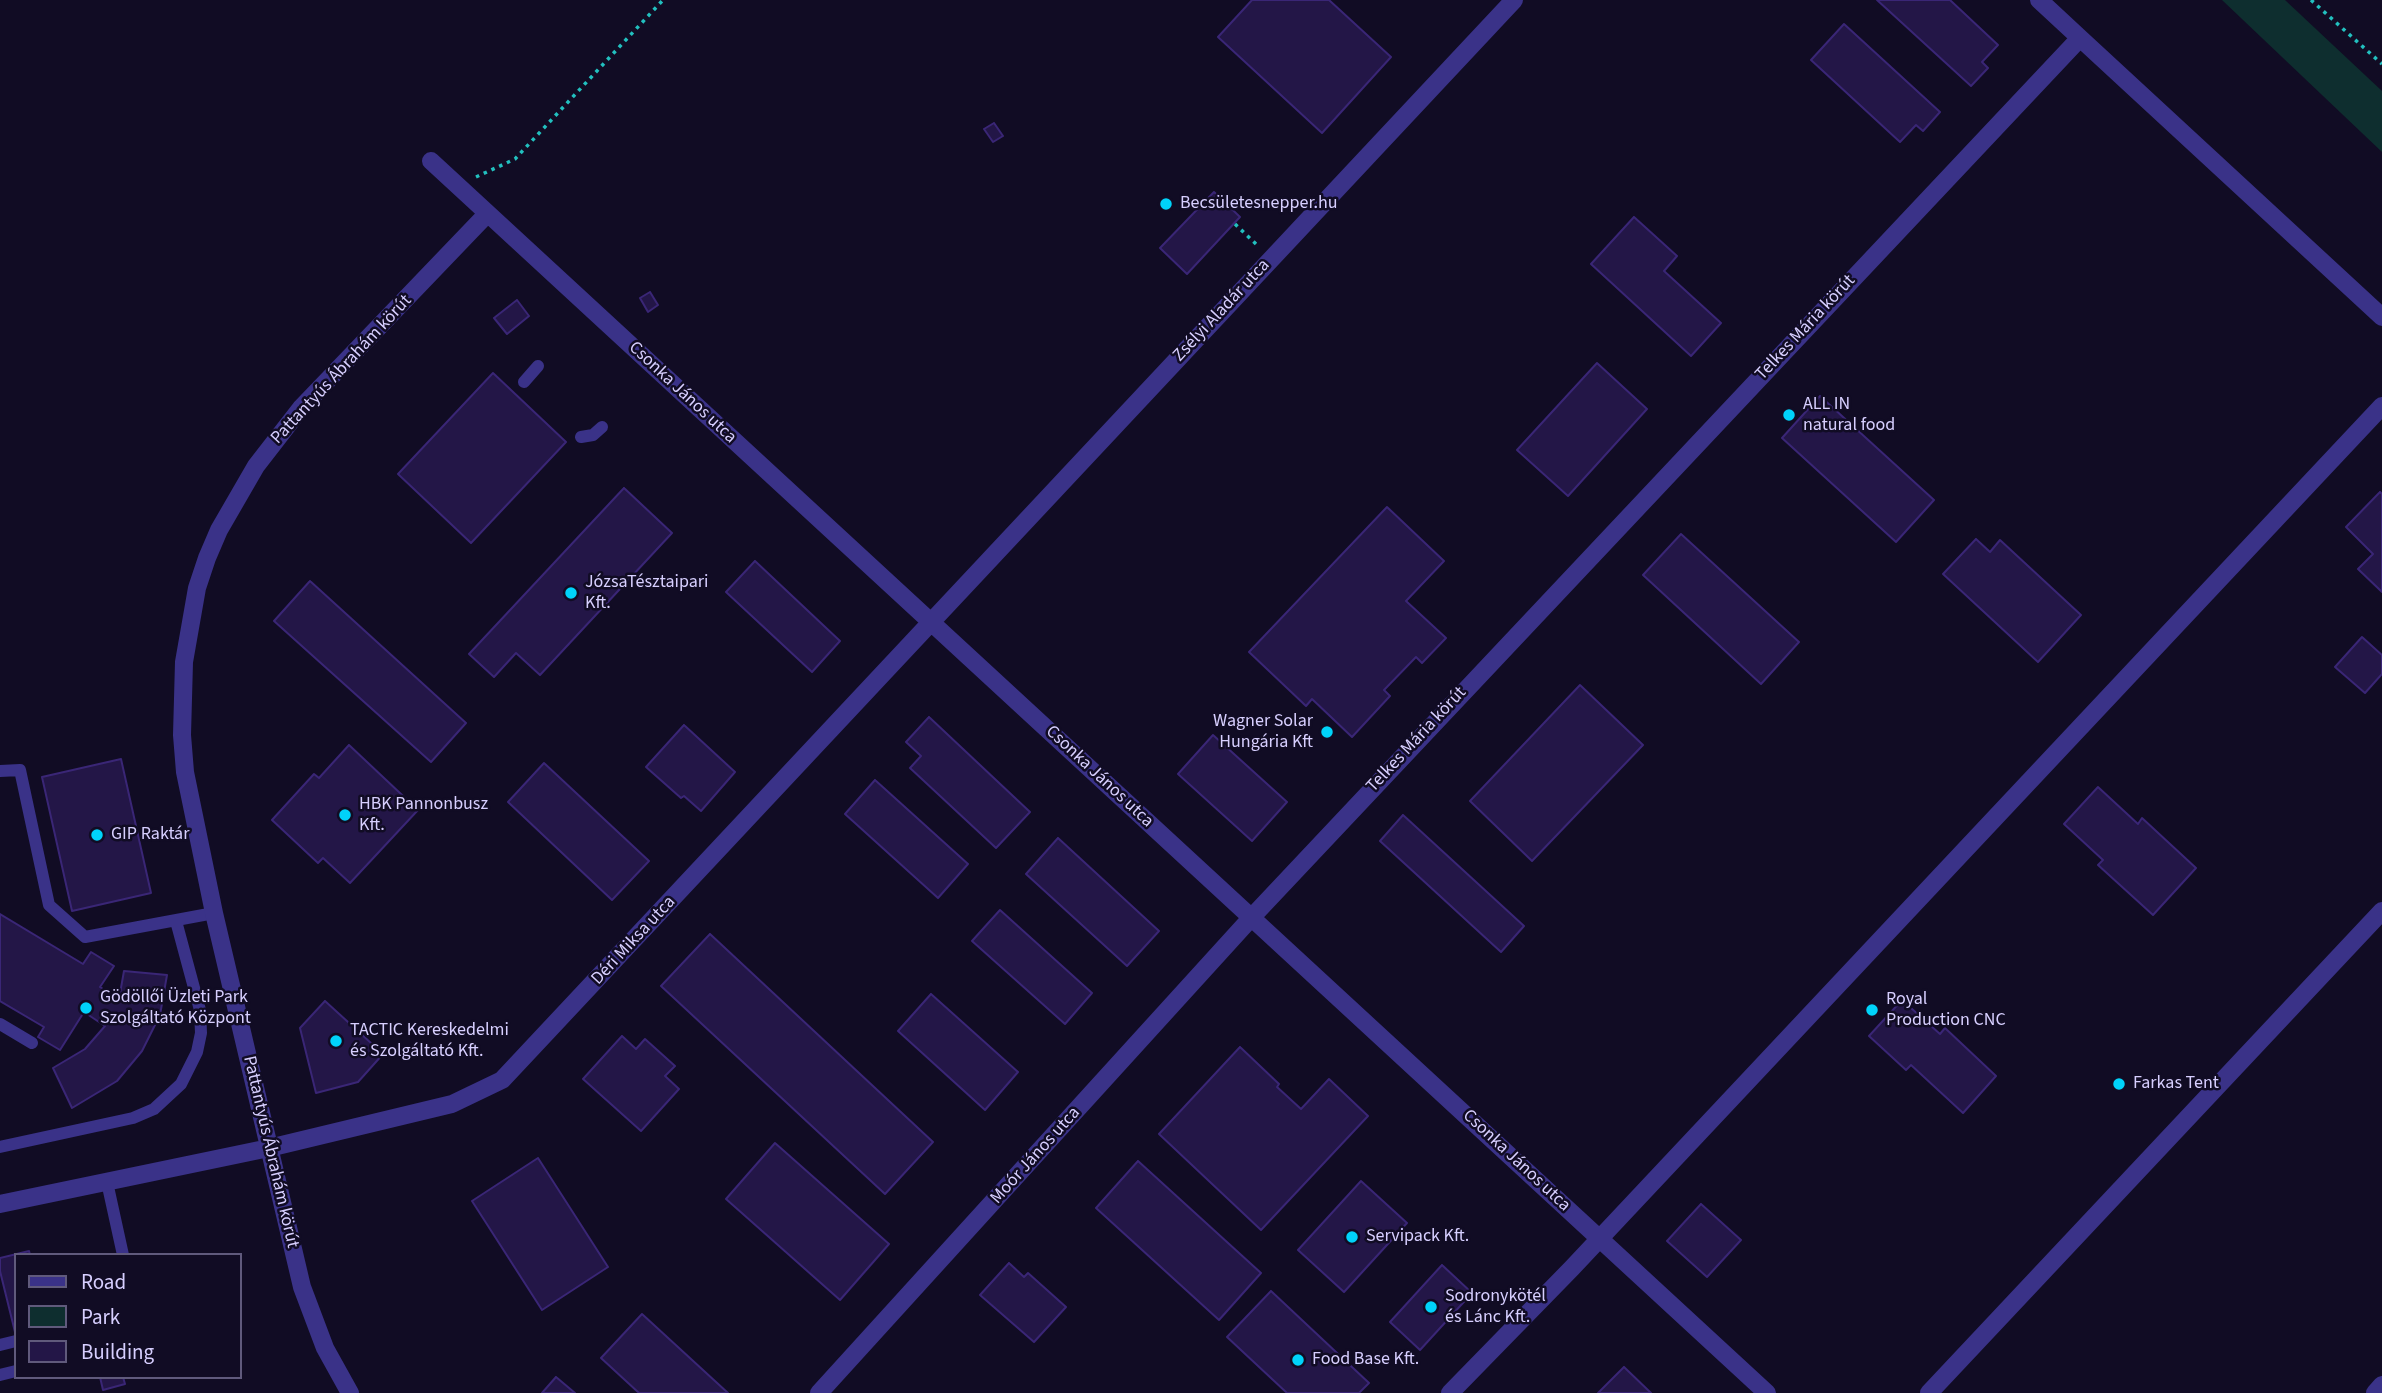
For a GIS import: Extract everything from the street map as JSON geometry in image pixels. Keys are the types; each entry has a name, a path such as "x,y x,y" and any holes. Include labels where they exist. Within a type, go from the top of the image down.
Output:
{"street":[{"name":"Zsélyi Aladár utca","path":"930,621 1514,0"},
{"path":"2039,0 2382,317"},
{"name":"Telkes Mária körút","path":"1251,918 2080,38"},
{"name":"Csonka János utca","path":"431,161 1768,1393"},
{"name":"Pattantyús Ábrahám körút","path":"350,1393 325,1348 302,1287 191,808 182,735 187,639 197,588 207,558 237,496 276,439 301,408 487,214"},
{"path":"1450,1393 1600,1238 2382,406"},
{"name":"Déri Miksa utca","path":"0,1204 270,1148 452,1104 502,1080 930,621"},
{"path":"1929,1393 2382,911"},
{"name":"Moór János utca","path":"819,1393 1251,918"},
{"path":"2375,1393 2382,1385"}],"lane":[{"path":"524,382 537,366"},
{"path":"581,437 593,435 602,427"},
{"path":"0,771 20,770 49,905 85,937 214,913"},
{"path":"0,1147 134,1118 154,1109 181,1084 197,1052 201,1033 200,1010 176,921"},
{"path":"0,1024 32,1043"},
{"path":"107,1182 123,1253"}],"path":[{"path":"459,188 515,159 663,0"},
{"path":"2311,0 2382,64"},
{"path":"1235,223 1271,258"}],"green space":[{"path":"2222,0 2285,0 2382,91 2382,152"}],"building":[{"path":"1252,0 1329,0 1391,57 1322,133 1218,37"},
{"path":"1877,0 1950,0 1998,45 1982,62 1988,68 1971,86"},
{"path":"1844,24 1940,112 1923,131 1916,125 1900,142 1811,60"},
{"path":"994,123 1003,136 993,142 984,129"},
{"path":"1214,192 1240,217 1187,274 1160,248"},
{"path":"1634,217 1677,256 1664,271 1721,323 1691,356 1591,264"},
{"path":"650,292 658,305 648,312 640,298"},
{"path":"517,300 529,316 507,334 494,318"},
{"path":"1597,363 1647,409 1568,496 1517,450"},
{"path":"493,373 566,442 471,543 398,474"},
{"path":"1820,396 1934,500 1896,542 1782,438"},
{"name":"JózsaTésztaipari Kft.","path":"624,488 672,533 540,675 516,653 494,677 469,654"},
{"path":"2380,492 2382,592 2358,569 2373,554 2346,527"},
{"path":"1387,507 1444,561 1406,601 1446,638 1422,663 1416,657 1384,690 1390,696 1352,737 1312,699 1306,706 1249,652"},
{"path":"1681,534 1799,642 1761,684 1643,575"},
{"path":"1976,539 1990,552 2000,540 2081,615 2038,662 1943,574"},
{"path":"755,561 840,641 812,672 726,592"},
{"path":"310,581 466,723 431,762 274,621"},
{"path":"2362,637 2382,655 2382,674 2365,693 2335,667"},
{"path":"1580,685 1643,745 1532,861 1470,801"},
{"path":"929,717 1030,812 996,848 910,768 921,756 906,742"},
{"path":"684,725 735,772 701,811 684,796 681,798 646,767"},
{"path":"1213,735 1287,802 1252,841 1178,774"},
{"name":"HBK Pannonbusz Kft.","path":"349,745 418,810 350,883 323,858 318,863 272,820 314,774 319,778"},
{"name":"GIP Raktár","path":"121,759 151,893 72,911 42,777"},
{"path":"544,763 649,861 612,900 508,802"},
{"path":"875,780 968,864 938,898 845,814"},
{"path":"2098,787 2138,824 2142,818 2196,868 2153,915 2098,865 2103,860 2064,824"},
{"path":"1403,815 1524,926 1501,952 1380,841"},
{"path":"1058,838 1159,931 1127,966 1026,874"},
{"path":"1000,910 1092,993 1065,1024 972,941"},
{"name":"Gödöllői Üzleti Park Szolgáltató Központ","path":"0,914 83,964 91,952 114,966 100,987 119,999 124,971 167,975 160,1015 142,1051 117,1081 72,1108 53,1068 85,1049 105,1026 84,1012 60,1050 38,1037 44,1027 0,1001"},
{"path":"710,934 933,1142 885,1194 661,986"},
{"path":"931,994 1018,1072 985,1110 898,1031"},
{"path":"1902,1000 1940,1034 1945,1028 1996,1076 1963,1113 1911,1065 1906,1070 1869,1036"},
{"name":"TACTIC Kereskedelmi és Szolgáltató Kft.","path":"325,1001 383,1054 358,1082 316,1093 300,1028"},
{"path":"622,1036 636,1049 645,1039 675,1066 665,1076 679,1089 641,1131 583,1079"},
{"path":"1240,1047 1301,1109 1329,1079 1368,1116 1261,1230 1159,1134"},
{"path":"775,1143 889,1244 840,1300 726,1199"},
{"path":"538,1158 608,1267 542,1310 472,1201"},
{"path":"1138,1161 1261,1273 1219,1320 1096,1208"},
{"name":"Servipack Kft.","path":"1361,1181 1407,1223 1344,1292 1298,1250"},
{"path":"1701,1204 1741,1240 1707,1277 1667,1241"},
{"path":"14,1255 14,1328 0,1271 0,1258"},
{"path":"1009,1263 1024,1277 1028,1273 1066,1307 1034,1342 980,1295"},
{"name":"Sodronykötél és Lánc Kft.","path":"1442,1265 1472,1293 1420,1350 1390,1322"},
{"name":"Food Base Kft.","path":"1271,1291 1369,1383 1359,1393 1287,1393 1227,1337"},
{"path":"642,1314 728,1393 639,1393 601,1358"},
{"path":"1624,1367 1651,1393 1598,1393"},
{"path":"556,1377 575,1393 542,1393"},
{"path":"100,1379 124,1379 125,1384 103,1390"}],"place":[{"name":"Becsületesnepper.hu","path":"1166,204"},
{"name":"ALL IN natural food","path":"1789,415"},
{"name":"JózsaTésztaipari Kft.","path":"571,593"},
{"name":"Wagner Solar Hungária Kft","path":"1327,732"},
{"name":"HBK Pannonbusz Kft.","path":"345,815"},
{"name":"GIP Raktár","path":"97,835"},
{"name":"Gödöllői Üzleti Park Szolgáltató Központ","path":"86,1008"},
{"name":"Royal Production CNC","path":"1872,1010"},
{"name":"TACTIC Kereskedelmi és Szolgáltató Kft.","path":"336,1041"},
{"name":"Farkas Tent","path":"2119,1084"},
{"name":"Servipack Kft.","path":"1352,1237"},
{"name":"Sodronykötél és Lánc Kft.","path":"1431,1307"},
{"name":"Food Base Kft.","path":"1298,1360"}]}
